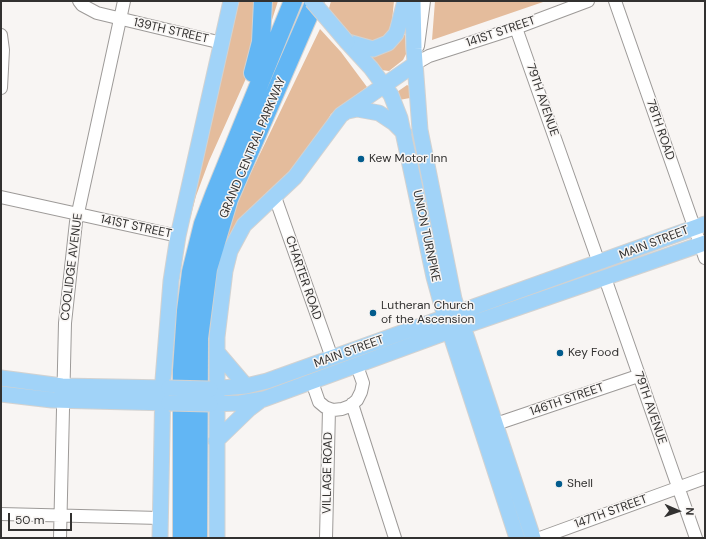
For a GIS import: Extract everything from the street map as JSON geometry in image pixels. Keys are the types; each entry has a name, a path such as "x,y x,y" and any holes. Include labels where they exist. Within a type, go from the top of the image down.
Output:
{"highway":[{"path":"232,150 259,54 263,30 263,1"},
{"path":"262,76 285,1"},
{"name":"GRAND CENTRAL PARKWAY","path":"182,538 182,370 187,302 195,255 203,224 293,1"},
{"name":"GRAND CENTRAL PARKWAY","path":"198,538 199,338 208,268 229,199 293,56 315,1"},
{"path":"293,56 323,1"}],"main road":[{"path":"160,538 169,295 178,236 231,1"},
{"name":"UNION TURNPIKE","path":"312,1 384,86 396,106 404,133 434,277 445,317 517,538"},
{"path":"347,42 373,49 388,43 398,28 405,1"},
{"name":"UNION TURNPIKE","path":"413,1 415,64 420,130 454,299 465,326 533,538"},
{"name":"GRAND CENTRAL PARKWAY","path":"217,538 216,442 213,396 224,276 230,251 244,225 300,172 329,129 347,111 415,64"},
{"path":"396,106 402,103 418,103"},
{"path":"347,111 356,109 379,113 394,123 404,133"},
{"name":"MAIN STREET","path":"213,396 267,381 599,264 700,226"},
{"name":"MAIN STREET","path":"1,394 62,393 213,396 264,399 450,331 605,278 703,248"},
{"path":"217,352 246,386"},
{"name":"MAIN STREET","path":"1,378 62,393"},
{"path":"216,442 249,409 264,399"}],"street":[{"name":"139TH STREET","path":"79,1 82,5 97,13 222,43"},
{"name":"COOLIDGE AVENUE","path":"60,538 62,393 66,305 77,214 124,1"},
{"name":"UNION TURNPIKE","path":"415,64 424,1"},
{"name":"141ST STREET","path":"415,64 429,56 516,28 588,1"},
{"name":"78TH ROAD","path":"615,1 700,226 703,248"},
{"name":"79TH AVENUE","path":"516,28 599,264"},
{"path":"1,35 3,50 1,88"},
{"name":"141ST STREET","path":"1,197 178,236"},
{"name":"CHARTER ROAD","path":"275,197 332,358"},
{"name":"79TH AVENUE","path":"605,278 638,376 696,538"},
{"path":"312,382 319,402 330,409 342,409 352,404 361,392 362,383 356,366"},
{"name":"146TH STREET","path":"496,424 638,376"},
{"path":"352,404 395,538"},
{"name":"VILLAGE ROAD","path":"326,538 330,409"},
{"name":"147TH STREET","path":"540,538 705,478"},
{"path":"1,514 160,518"}],"shaded area":[{"path":"235,1 257,1 258,23 248,74 209,161 196,196 186,234"},
{"path":"267,1 278,1 271,23"},
{"path":"331,1 394,1 391,31 377,41 362,42 351,35 328,12"},
{"path":"435,1 546,1 432,40"},
{"path":"320,29 341,52 367,87 331,114 317,139 221,255 228,227 244,187"},
{"path":"402,35 405,35 406,54 403,60 389,71 381,70 371,56"},
{"path":"407,85 409,86 410,98 399,100 397,92"}],"place":[{"name":"Kew Motor Inn","path":"361,159"},
{"name":"Lutheran Church of the Ascension","path":"373,313"},
{"name":"Key Food","path":"560,353"},
{"name":"Shell","path":"559,484"}]}
